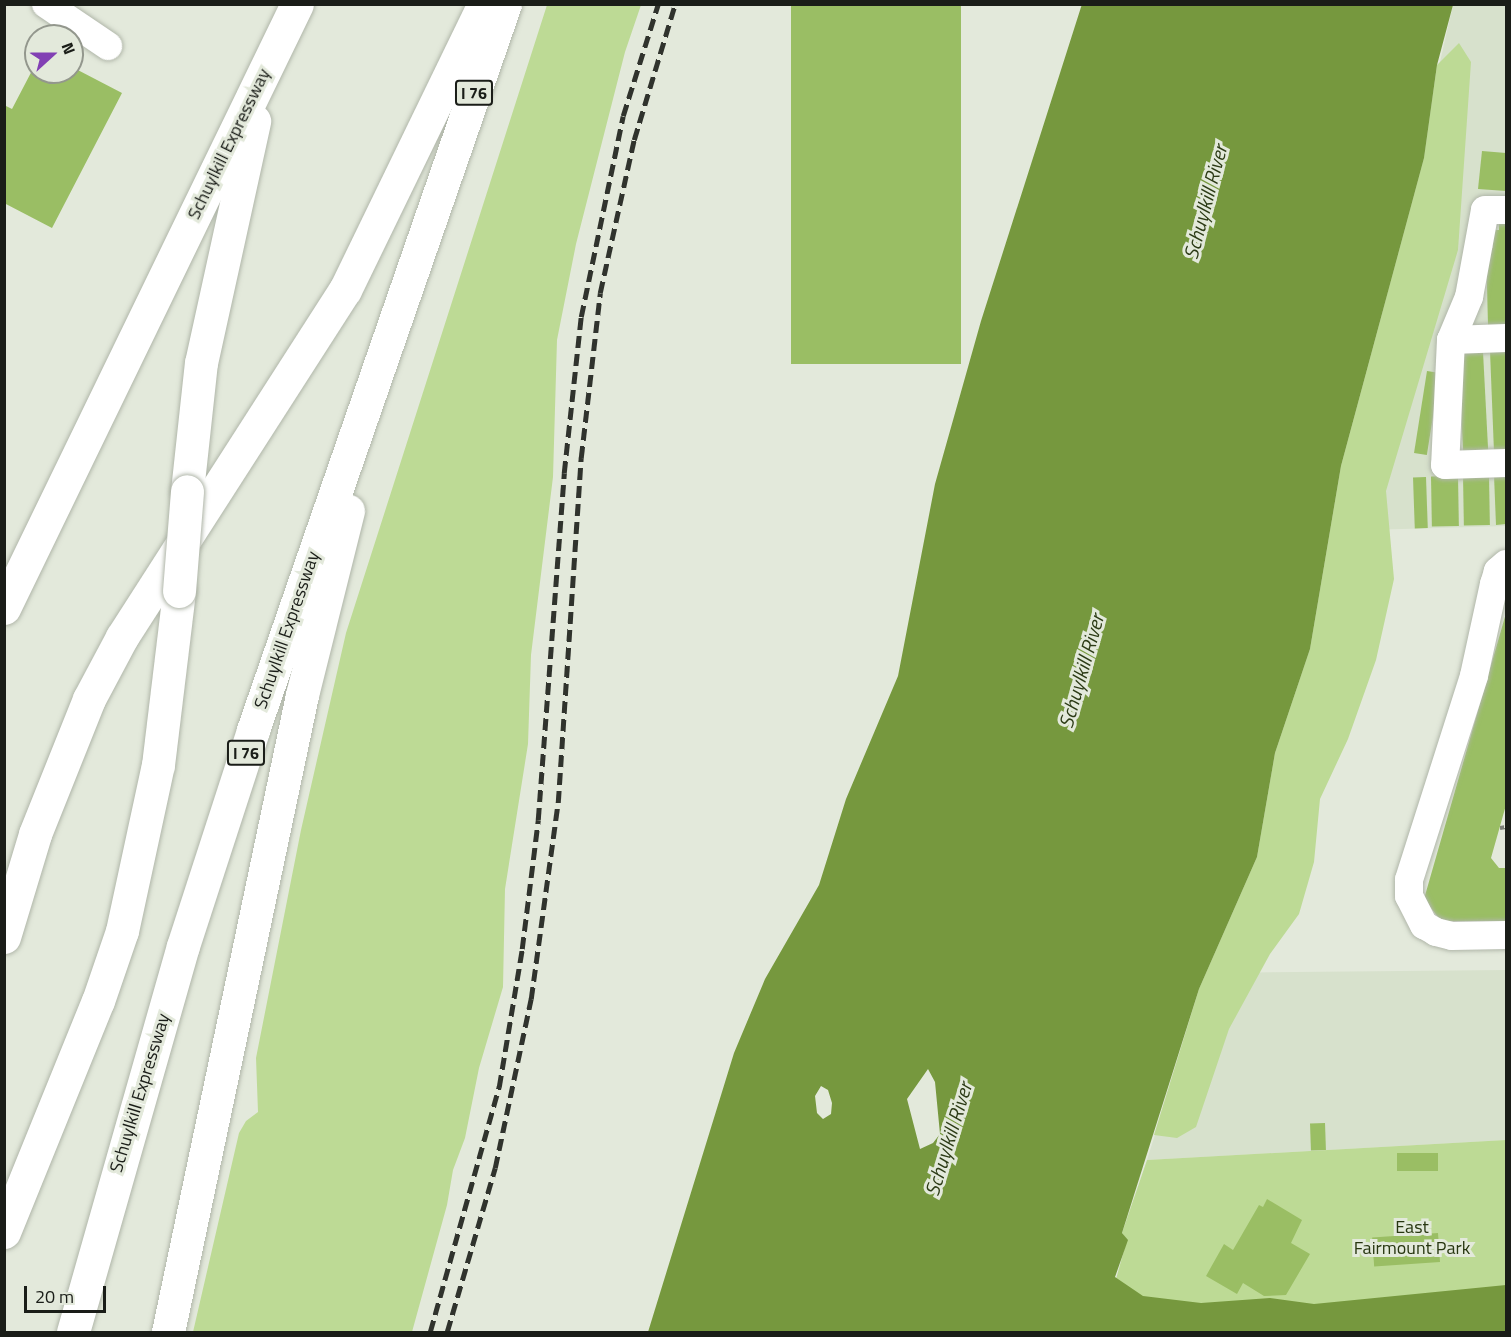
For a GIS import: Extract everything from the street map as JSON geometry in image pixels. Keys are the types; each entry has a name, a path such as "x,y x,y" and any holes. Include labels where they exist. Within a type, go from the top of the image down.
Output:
{"highway":[{"name":"Schuylkill Expressway","path":"7,601 297,4"},
{"path":"4,937 35,834 89,699 122,638 345,290 484,4"},
{"name":"Schuylkill Expressway","path":"73,1332 183,946 399,302 505,4"},
{"path":"4,1232 94,1011 122,931 158,765 201,363 267,67"},
{"path":"168,1332 303,695 399,302"}],"lane":[{"path":"46,4 108,46"},
{"path":"1506,210 1485,210 1468,297 1451,340 1445,465 1506,463"},
{"path":"1451,340 1506,338"},
{"path":"1506,564 1498,571 1494,584 1474,676 1409,880 1408,896 1424,925 1436,932 1506,935"}],"path":[{"path":"1500,828 1506,827"}],"shaded area":[{"path":"1453,5 1506,5 1506,526 1333,531"},
{"path":"1506,970 1506,1140 1147,1160 1206,973"}],"green space":[{"path":"547,5 641,5 625,52 576,244 557,340 553,477 531,655 528,744 505,889 503,987 479,1068 465,1138 453,1170 447,1205 412,1332 193,1332 239,1133 246,1121 258,1112 256,1058 301,830 346,633"},
{"path":"1459,43 1471,62 1458,250 1386,491 1394,579 1376,660 1348,739 1320,799 1314,862 1299,914 1270,954 1229,1029 1196,1127 1177,1138 1154,1135 1199,989 1257,857 1275,753 1310,649 1341,466 1424,158 1437,65"},
{"name":"East Fairmount Park","path":"1506,1140 1506,1332 1101,1332 1127,1240 1122,1233 1147,1160"}],"water":[{"name":"Schuylkill River","path":"1082,4 1453,5 1437,65 1424,158 1341,466 1310,649 1275,753 1257,857 1199,989 1122,1233 1128,1240 1115,1277 1143,1296 1201,1303 1270,1298 1314,1304 1506,1285 1506,1332 648,1332 734,1053 765,979 819,885 846,799 898,676 935,484 981,321","holes":["928,1069 935,1082 940,1134 933,1143 920,1149 907,1099","821,1086 828,1090 832,1103 831,1114 823,1119 817,1113 815,1096"]}],"building":[{"path":"791,4 961,4 961,364 791,364"},
{"path":"84,73 122,93 52,228 4,203 4,105 12,109 25,84 84,84"},
{"path":"1482,151 1506,153 1506,191 1478,189"},
{"path":"1499,224 1506,224 1506,325 1488,325 1486,248 1493,248 1492,230 1499,230"},
{"path":"1490,351 1506,351 1506,451 1494,452"},
{"path":"1483,352 1488,452 1463,453 1458,353"},
{"path":"1427,371 1440,373 1427,455 1414,453"},
{"path":"1463,475 1489,475 1490,525 1464,525"},
{"path":"1494,475 1506,475 1506,524 1496,525"},
{"path":"1431,476 1458,476 1459,526 1432,526"},
{"path":"1413,477 1426,477 1428,528 1415,528"},
{"path":"1506,613 1506,805 1491,858 1499,868 1506,868 1506,921 1441,921 1424,899"},
{"path":"1325,1123 1326,1150 1311,1151 1310,1124"},
{"path":"1397,1153 1438,1153 1438,1171 1397,1171"},
{"path":"1267,1199 1302,1220 1291,1243 1310,1254 1286,1295 1264,1296 1243,1283 1237,1294 1206,1276 1224,1244 1233,1250 1259,1205 1263,1207"},
{"path":"1438,1233 1440,1262 1374,1267 1372,1238"}],"railway":[{"path":"430,1332 499,1087 522,949 538,820 564,473 581,317 623,116 658,4"},
{"path":"447,1332 495,1168 531,999 558,803 581,458 600,293 634,140 675,4"}]}
